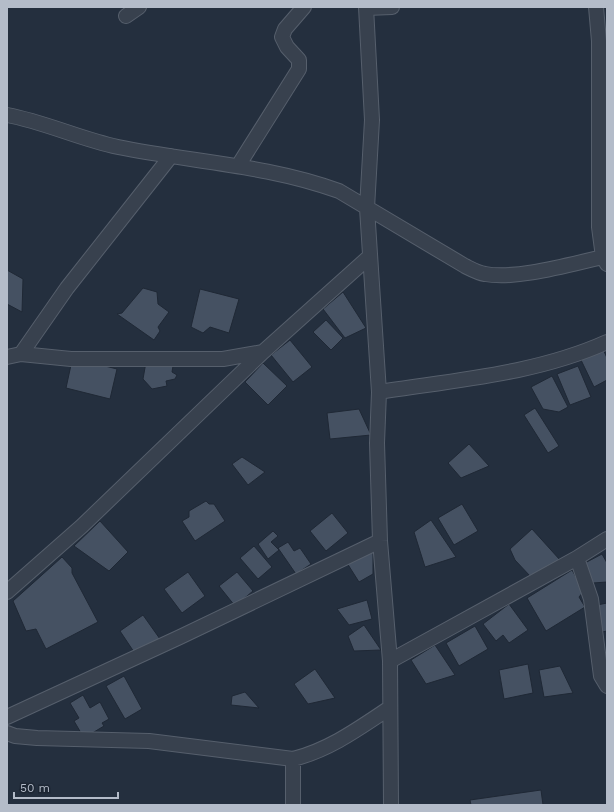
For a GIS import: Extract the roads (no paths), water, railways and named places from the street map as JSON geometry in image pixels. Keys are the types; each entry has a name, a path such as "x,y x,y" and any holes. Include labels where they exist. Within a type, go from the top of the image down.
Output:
{"street":[{"path":"126,16 139,7"},
{"path":"238,166 299,69 299,60 287,47 282,37 285,29 304,7"},
{"path":"390,805 388,709 390,661 380,540 377,443 379,392 366,208 372,120 366,8 392,7"},
{"path":"7,115 90,140 171,156 299,177 339,190 366,208 465,266 484,274 506,275 605,260 599,41 596,7"},
{"path":"14,355 171,156"},
{"path":"7,592 82,526 262,352 369,257"},
{"path":"379,392 532,367 572,356 607,342"},
{"path":"14,355 71,359 223,359 262,352"},
{"path":"390,661 577,558 607,539"},
{"path":"7,717 180,637 380,540"},
{"path":"577,558 590,599 601,676 607,686"},
{"path":"7,733 15,736 37,738 149,741 293,759 312,754 341,740 388,709"},
{"path":"293,759 293,805"}]}
